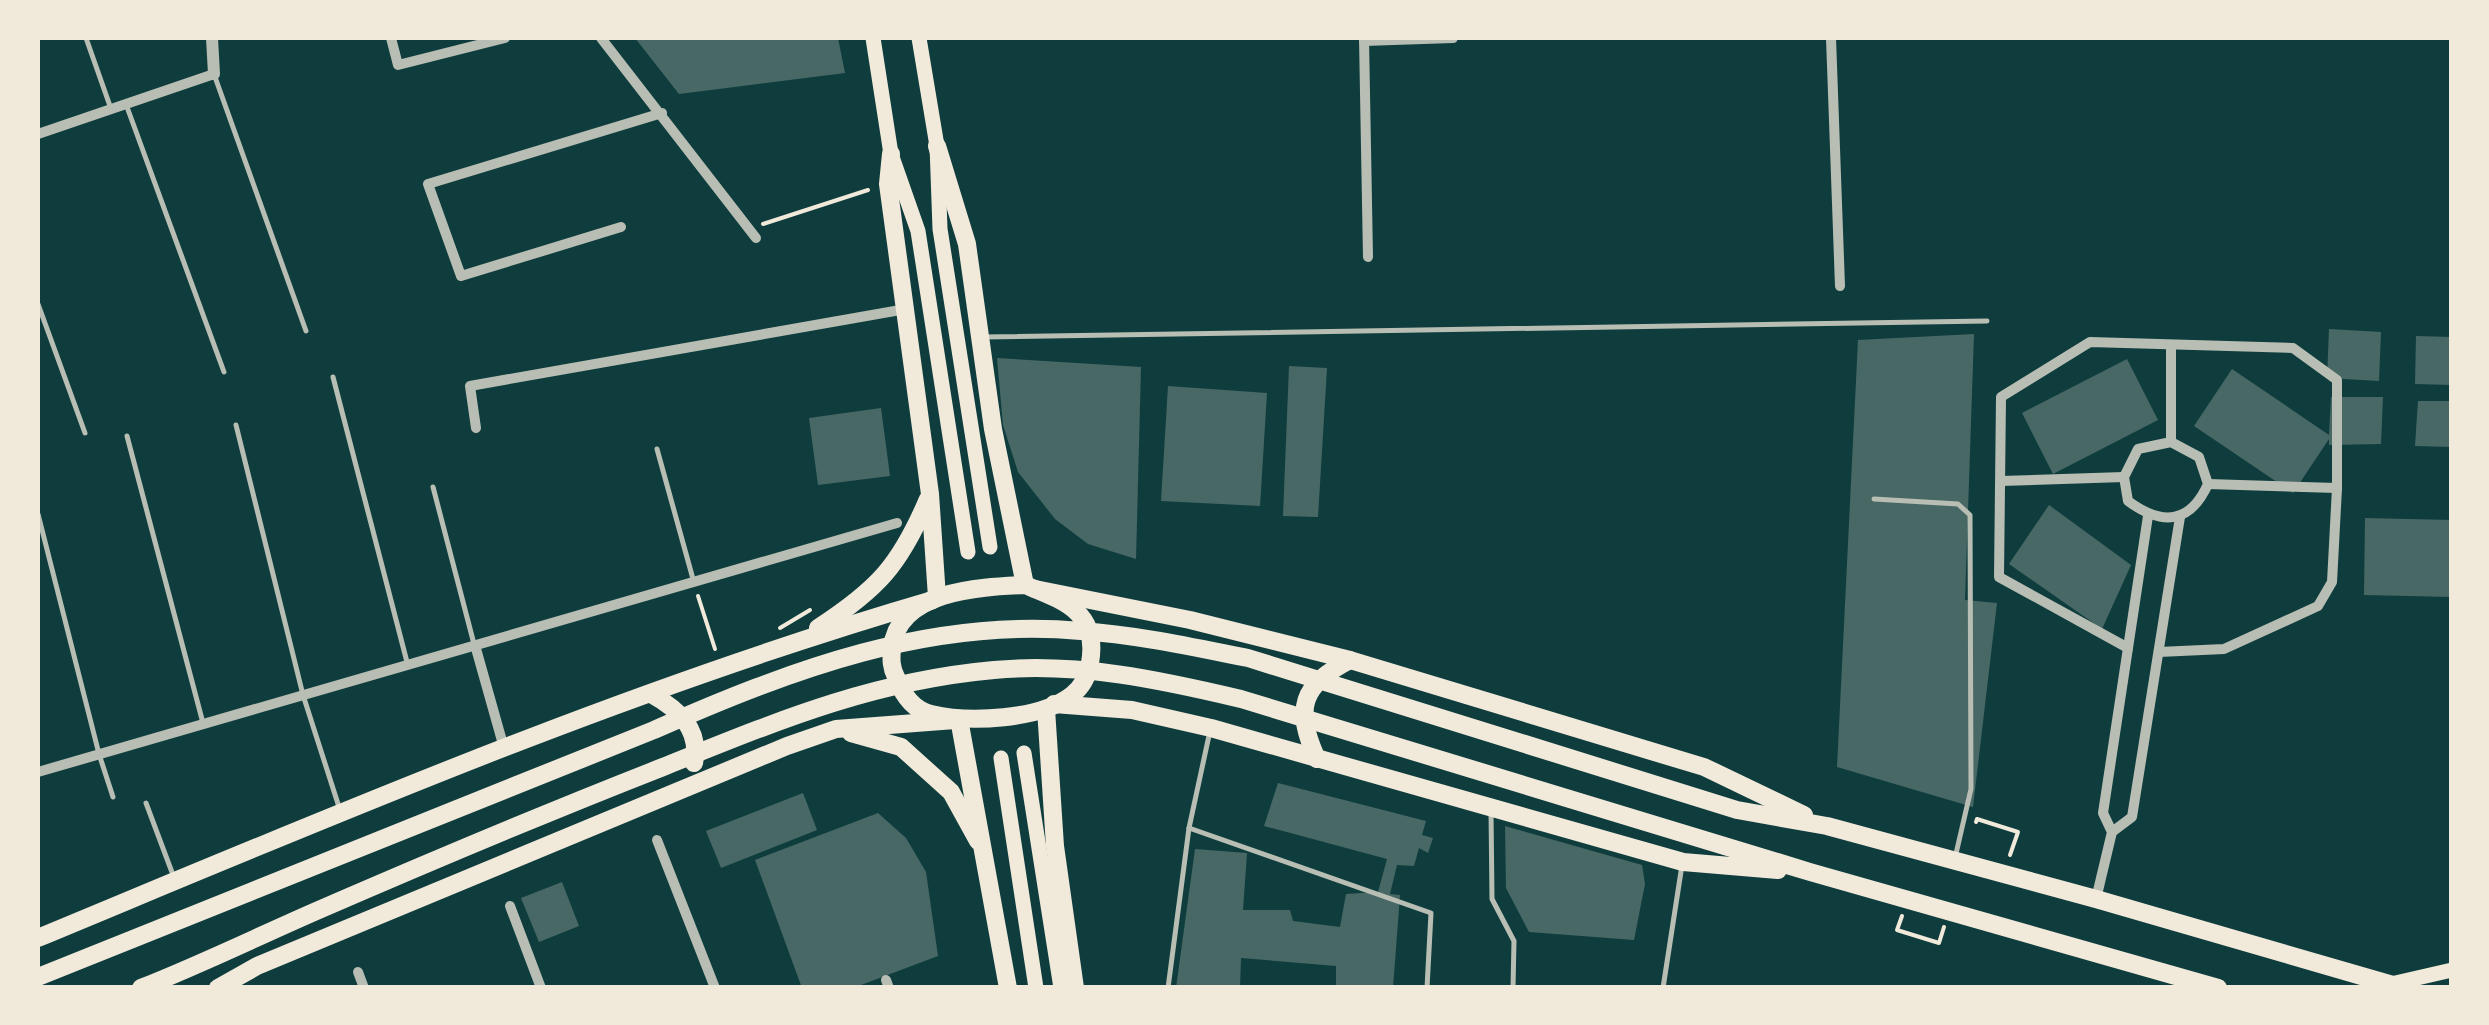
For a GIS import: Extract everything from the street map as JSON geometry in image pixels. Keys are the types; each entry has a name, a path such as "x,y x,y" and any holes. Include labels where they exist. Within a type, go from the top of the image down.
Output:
{"highway":[{"path":"937,146 967,244 993,429 1030,586"},
{"path":"891,154 888,184 930,494 935,599"},
{"path":"800,639 859,601 894,565 930,494"},
{"path":"38,938 504,748 720,666 982,586 1030,586 1239,630 1350,660 1704,767 1827,826"},
{"path":"1030,586 1063,600 1084,617 1092,646 1088,675 1072,695 1050,707"},
{"path":"935,599 906,616 893,638 891,667 903,694 924,713 957,719"},
{"path":"38,976 753,687 837,658 915,639 994,630 1078,630 1164,641 1248,658 1366,698 1737,810 1827,826 2397,986"},
{"path":"1317,759 1304,731 1306,699 1324,673 1350,660"},
{"path":"141,988 508,828 768,723 850,696 925,678 998,669 1083,671 1159,680 1240,699 1810,872 2218,988"},
{"path":"651,694 675,707 692,731 696,756 686,787"},
{"path":"1050,707 1056,846 1076,988"},
{"path":"218,988 257,966 686,787 836,729 1002,717 1050,707 1132,710 1211,728 1683,862 1810,872"},
{"path":"957,719 1008,988"},
{"path":"836,729 901,747 951,792 986,856"}],"main road":[{"path":"919,38 937,146 940,229 990,548"},
{"path":"874,40 891,154 918,230 968,552"},
{"path":"1024,753 1061,988"},
{"path":"1001,758 1036,988"},
{"path":"2397,986 2452,970"}],"street":[{"path":"38,134 214,74 212,38"},
{"path":"390,38 398,65 505,38"},
{"path":"602,38 756,238"},
{"path":"1368,257 1364,39 1453,38"},
{"path":"1831,38 1840,286"},
{"path":"621,227 461,276 428,184 662,113"},
{"path":"476,428 470,386 906,309"},
{"path":"2128,648 1999,577 2001,396 2090,342 2292,348 2337,380 2332,582 2318,606 2224,649 2159,652"},
{"path":"2171,345 2171,442"},
{"path":"2171,442 2199,457 2208,484 2199,505 2180,517 2148,516 2128,501 2124,477 2138,449 2171,442"},
{"path":"2001,482 2124,477"},
{"path":"2208,484 2337,488"},
{"path":"2096,899 2112,832 2103,813 2148,516"},
{"path":"2112,832 2132,817 2180,517"},
{"path":"38,772 897,523"},
{"path":"475,645 504,748"},
{"path":"657,840 716,988"},
{"path":"510,906 541,988"},
{"path":"358,972 364,988"}],"lane":[{"path":"86,38 111,109"},
{"path":"214,74 306,331"},
{"path":"126,104 224,372"},
{"path":"38,304 85,433"},
{"path":"980,337 1987,321"},
{"path":"333,377 408,665"},
{"path":"236,425 303,695 341,814"},
{"path":"127,436 204,724"},
{"path":"657,449 694,582"},
{"path":"433,487 475,645"},
{"path":"1874,499 1958,504 1970,515 1971,788 1954,861"},
{"path":"38,514 113,797"},
{"path":"1168,988 1189,828 1211,728"},
{"path":"146,803 175,881"},
{"path":"1491,808 1492,899 1514,940 1513,988"},
{"path":"1189,828 1431,914 1427,988"},
{"path":"1662,988 1683,862"}],"path":[{"path":"749,228 888,184"},
{"path":"694,582 720,666"},
{"path":"770,634 814,608"},
{"path":"1977,820 2018,832 2004,874"},
{"path":"1897,930 1939,943"}],"building":[{"path":"635,38 838,38 845,73 679,94"},
{"path":"2329,329 2381,332 2379,381 2327,378"},
{"path":"1974,334 1965,600 1997,603 1973,807 1837,767 1858,340"},
{"path":"2416,336 2452,337 2452,385 2415,384"},
{"path":"997,358 1141,367 1136,559 1088,544 1055,519 1018,472 1003,425"},
{"path":"2127,359 2158,420 2053,474 2022,413"},
{"path":"1289,366 1327,368 1318,517 1283,516"},
{"path":"2232,369 2329,435 2331,397 2383,397 2381,444 2329,445 2329,439 2293,493 2194,426"},
{"path":"1168,386 1267,393 1260,506 1161,501"},
{"path":"2418,401 2452,401 2452,447 2415,446"},
{"path":"881,408 890,476 818,485 809,418"},
{"path":"2049,505 2131,565 2102,629 2009,564"},
{"path":"2365,518 2452,520 2452,597 2364,595"},
{"path":"1278,783 1426,821 1422,835 1433,838 1428,853 1419,848 1414,866 1397,865 1390,894 1400,895 1393,988 1336,988 1336,966 1241,958 1240,988 1176,988 1195,849 1247,853 1243,910 1290,910 1293,921 1340,927 1346,894 1378,892 1387,859 1264,826"},
{"path":"803,793 817,830 721,868 706,831"},
{"path":"878,813 906,838 926,872 938,956 853,988 802,988 755,860"},
{"path":"1505,826 1642,865 1645,884 1634,940 1529,932 1506,888"},
{"path":"562,882 579,926 539,942 521,898"}]}
